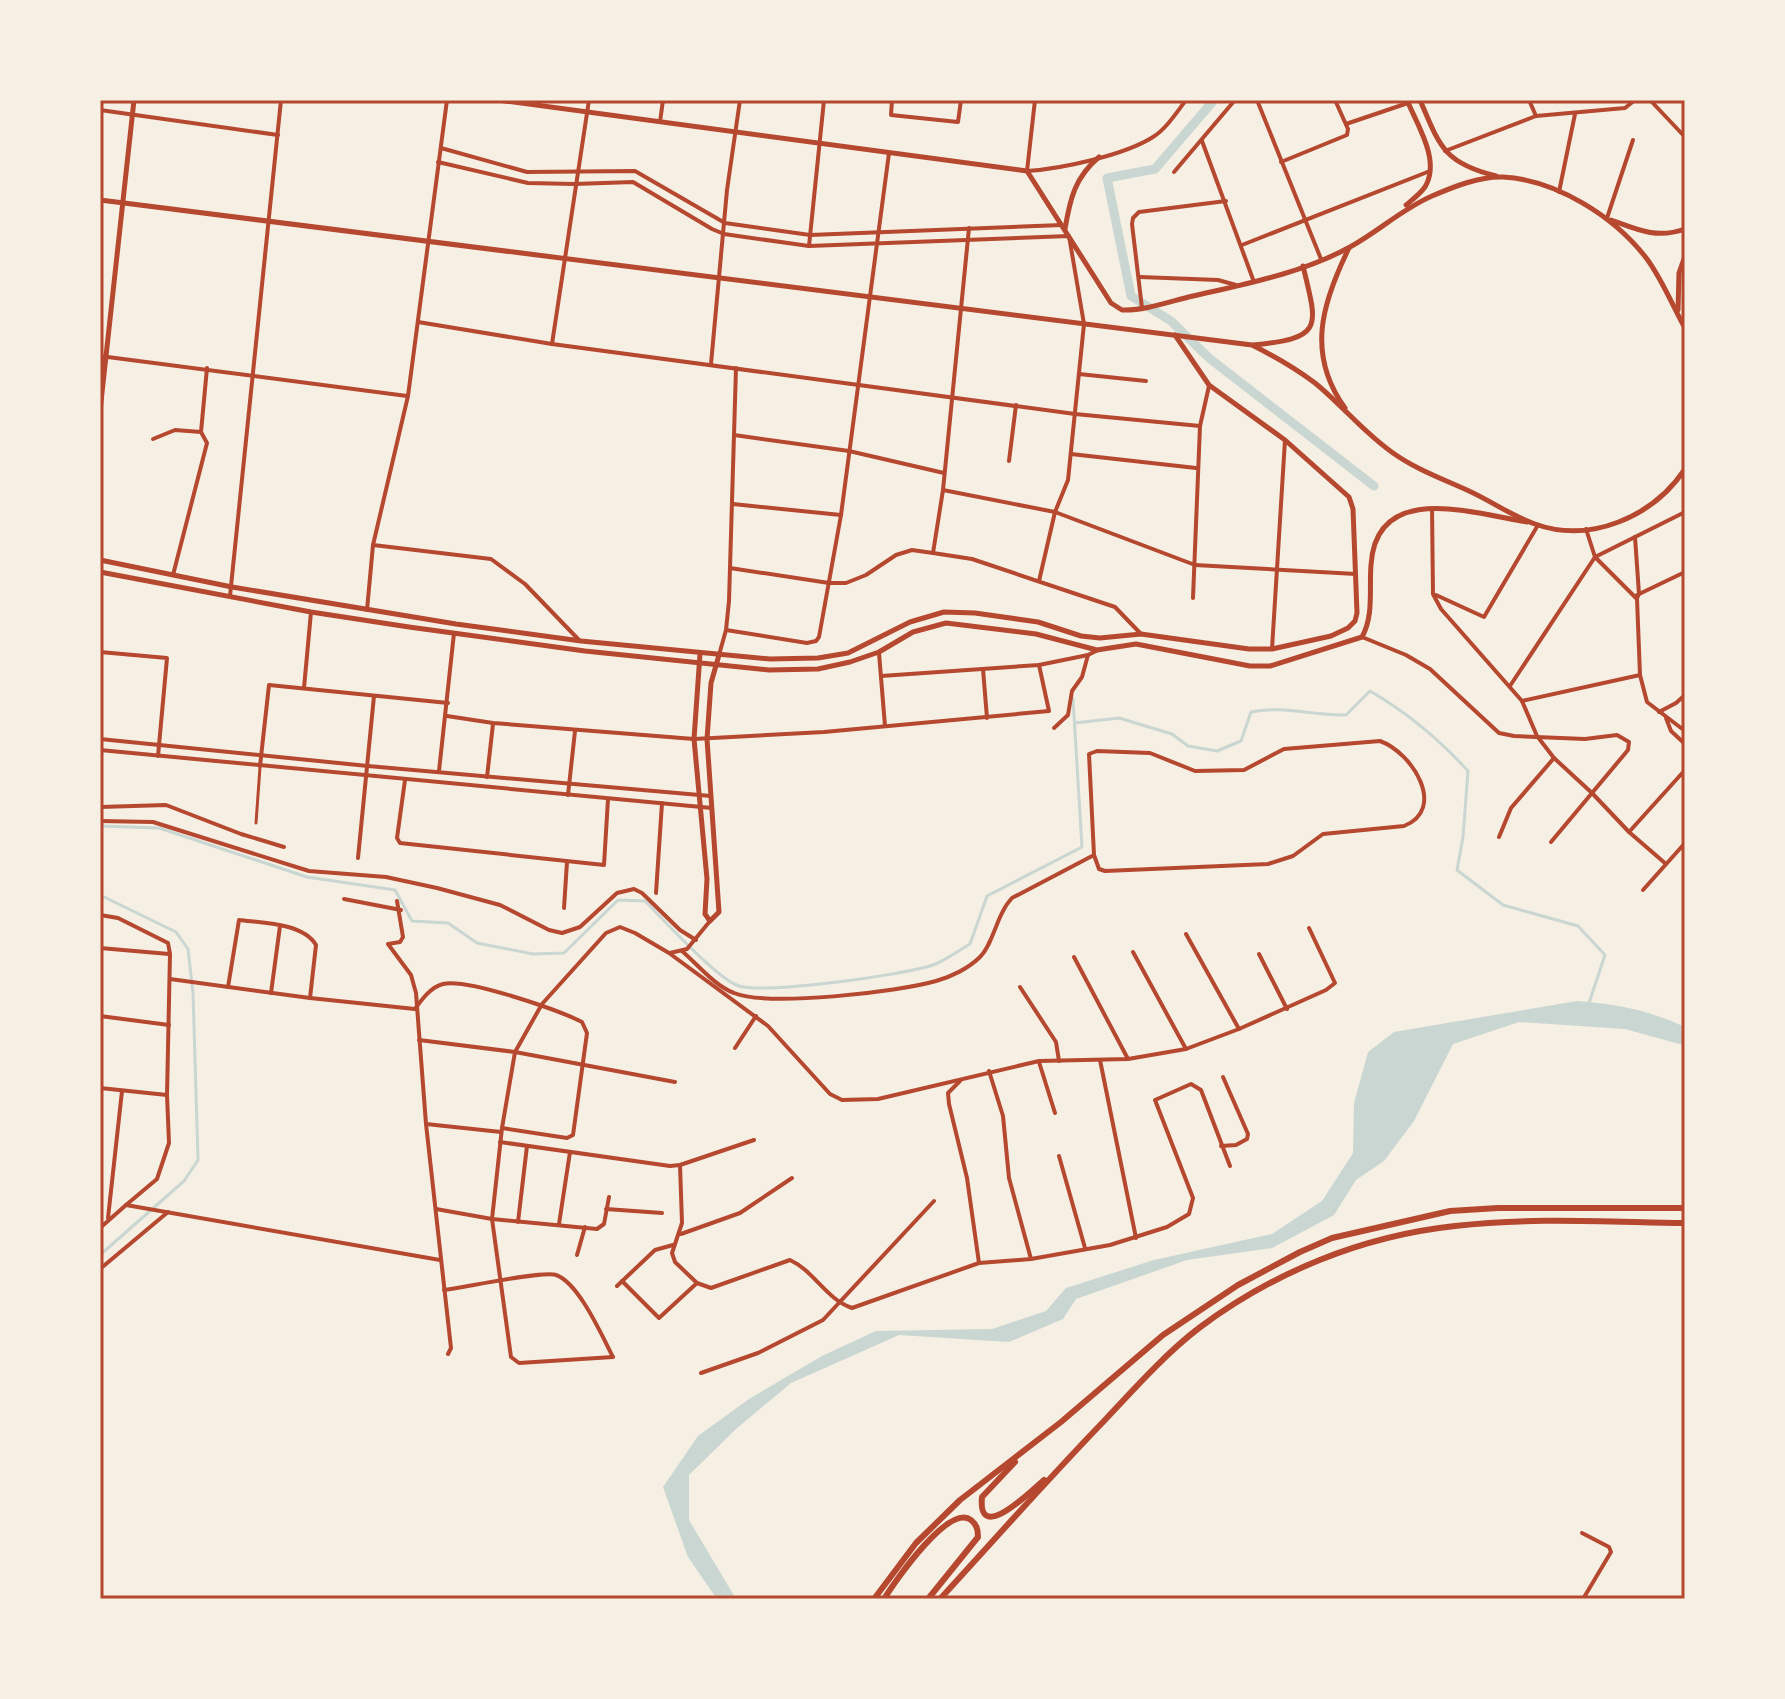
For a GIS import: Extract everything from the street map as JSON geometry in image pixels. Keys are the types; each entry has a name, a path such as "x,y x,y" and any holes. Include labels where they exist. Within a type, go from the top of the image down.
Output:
{"highway":[{"path":"874,1599 927,1533 960,1500 1035,1443 1163,1335 1269,1268 1332,1238 1450,1211 1685,1208"},
{"path":"940,1599 1130,1393 1198,1329 1305,1265 1397,1236 1454,1226 1685,1223"},
{"path":"1035,1443 982,1497 981,1504 986,1513 995,1516 1005,1513 1064,1463"},
{"path":"884,1599 906,1567 949,1522 962,1516 969,1518 976,1526 978,1537 928,1599"}],"street":[{"path":"100,411 103,357 134,100"},
{"path":"230,596 281,100"},
{"path":"367,610 373,545 408,396 447,100"},
{"path":"498,100 1027,171 1050,169 1099,157 1156,136 1186,100"},
{"path":"552,344 589,100"},
{"path":"660,122 663,100"},
{"path":"711,364 740,100"},
{"path":"809,246 824,100"},
{"path":"892,100 891,115 958,122 961,100"},
{"path":"1035,100 1027,171 1111,303 1116,308 1129,310 1254,282 1321,259 1349,247 1396,214 1423,190 1430,170 1427,147 1408,101 1347,126"},
{"path":"1174,172 1235,100"},
{"path":"1257,100 1321,259"},
{"path":"1280,162 1342,138 1349,132 1335,100"},
{"path":"1420,100 1445,151 1471,170 1559,192 1642,233 1663,234 1685,229"},
{"path":"1529,100 1536,116"},
{"path":"1445,151 1536,116 1625,108 1635,100"},
{"path":"1652,101 1685,137"},
{"path":"100,110 278,135"},
{"path":"1559,192 1575,114"},
{"path":"1607,218 1633,140"},
{"path":"1202,141 1254,282"},
{"path":"441,148 527,172 635,171 725,223 810,235 969,228 1065,230"},
{"path":"726,630 807,643 819,637 841,515 889,152"},
{"path":"1039,581 1055,512 1068,480 1084,324 1065,230 1077,180 1099,157"},
{"path":"438,162 528,183 633,182 724,234 809,246 968,240 1065,230"},
{"path":"1242,245 1430,170"},
{"path":"1396,214 1449,189 1501,177"},
{"path":"100,200 1084,324 1129,327 1252,345 1294,340 1311,325 1313,306 1303,266"},
{"path":"1143,308 1133,218 1139,212 1226,201"},
{"path":"1607,218 1648,261 1685,328"},
{"path":"933,553 943,490 969,228"},
{"path":"1349,247 1327,299 1321,319 1321,339 1326,369 1353,418"},
{"path":"1678,315 1677,291 1685,256"},
{"path":"1140,277 1218,280 1238,286"},
{"path":"1677,291 1685,292"},
{"path":"1129,310 1123,319 1129,327"},
{"path":"418,322 552,344 1075,414 1200,426"},
{"path":"100,560 367,610 581,641 770,659 818,658 848,653 910,622 944,612 1038,622 1081,636 1100,638 1141,634 1249,649 1272,649 1331,636 1348,628 1355,621 1357,613 1353,509 1349,497 1285,440 1209,385 1175,334"},
{"path":"1252,345 1316,384 1391,452 1418,469 1536,524"},
{"path":"103,357 408,396"},
{"path":"173,575 207,443 201,432 207,368"},
{"path":"669,953 684,950 719,912 707,739 711,683 726,630 736,368"},
{"path":"1079,374 1146,381"},
{"path":"1193,598 1200,426 1209,385"},
{"path":"1009,461 1016,405"},
{"path":"153,439 175,430 201,432"},
{"path":"734,435 849,451 944,473"},
{"path":"1272,649 1285,440"},
{"path":"1071,454 1197,469"},
{"path":"1362,637 1370,623 1373,544 1392,518 1409,510 1432,508 1561,529 1586,529 1614,524 1643,511 1668,490 1685,469"},
{"path":"943,490 1055,512 1195,565 1276,572 1356,574"},
{"path":"733,504 841,515"},
{"path":"1432,508 1433,594 1441,609 1522,701 1537,736 1554,758 1666,864"},
{"path":"1510,686 1595,557 1683,513 1685,521"},
{"path":"1433,594 1484,617 1512,573 1536,524"},
{"path":"1586,529 1595,557 1637,596"},
{"path":"1635,537 1640,675 1647,702 1685,731"},
{"path":"373,545 491,559 525,584 581,641"},
{"path":"730,568 846,583 866,575 896,555 912,550 972,559 1115,607 1141,634"},
{"path":"100,572 311,612 715,666 769,670 818,669 879,652 913,632 946,623 1036,634 1097,650"},
{"path":"1637,596 1685,572"},
{"path":"304,688 311,612"},
{"path":"439,771 454,633"},
{"path":"881,676 1039,665 1136,644 1250,666 1270,666 1362,637 1406,655 1430,669 1499,733 1585,739 1617,735 1629,742 1628,750 1551,842"},
{"path":"100,652 167,658 158,756"},
{"path":"879,652 885,726"},
{"path":"700,654 694,739 707,879 705,914 710,921"},
{"path":"1054,728 1068,715 1072,691 1082,677 1088,655"},
{"path":"447,716 575,731 694,739 987,718 1049,711 1039,665"},
{"path":"983,669 987,718"},
{"path":"1522,701 1640,675"},
{"path":"256,823 269,685 448,703"},
{"path":"1659,712 1685,695"},
{"path":"358,858 374,696"},
{"path":"1665,716 1671,731 1685,744"},
{"path":"487,777 493,723"},
{"path":"568,795 575,731"},
{"path":"100,739 711,796"},
{"path":"1380,741 1395,747 1422,780 1423,800 1413,822 1404,826 1323,834 1293,856 1268,864 1105,871 1099,869 1094,855 1089,754 1097,751 1150,753 1195,771 1244,770 1284,749 1380,741"},
{"path":"100,750 712,808"},
{"path":"1499,837 1511,808 1554,758"},
{"path":"1629,832 1685,770"},
{"path":"405,780 397,838 400,843 567,862 604,865 608,799"},
{"path":"656,893 662,803"},
{"path":"100,807 166,805 284,847"},
{"path":"100,821 153,822 309,871 411,882 500,905 549,930 562,933 580,927 617,893 634,889 694,941"},
{"path":"1643,890 1685,843"},
{"path":"684,950 725,988 736,994 796,999 900,989 939,980 981,956 1003,908 1012,898 1094,855"},
{"path":"564,908 567,862"},
{"path":"344,899 401,910"},
{"path":"397,901 401,910 403,937 400,942 388,943 411,975 416,993 426,1124 451,1348 448,1354"},
{"path":"100,915 118,918 168,943 170,954 169,1143 164,1163 157,1179 100,1228"},
{"path":"228,987 239,920 308,934 316,945 310,998"},
{"path":"271,993 280,926"},
{"path":"444,1290 500,1281 549,1273 558,1275 588,1307 613,1357 516,1362 511,1357 500,1281 492,1219 500,1142 515,1052 542,1004 613,929 620,927 635,933 669,953 756,1016 785,1043 830,1094 842,1100 878,1099 1039,1061 1128,1059 1186,1049 1287,1009 1335,983 1309,928"},
{"path":"1186,934 1239,1029"},
{"path":"100,948 170,954"},
{"path":"1133,952 1186,1049"},
{"path":"1259,954 1287,1009"},
{"path":"1074,957 1128,1059"},
{"path":"170,979 415,1009"},
{"path":"415,1009 433,989 460,984 542,1004 582,1022 586,1027 573,1135 567,1138 426,1124"},
{"path":"1020,987 1056,1042 1059,1061"},
{"path":"100,1016 169,1025"},
{"path":"735,1048 756,1016"},
{"path":"419,1040 515,1052 675,1082"},
{"path":"1100,1060 1136,1238"},
{"path":"1039,1061 1055,1113"},
{"path":"989,1071 1003,1116 1009,1178 1031,1259"},
{"path":"1221,1146 1236,1145 1247,1139 1248,1134 1223,1077"},
{"path":"964,1078 948,1093 967,1178 979,1263"},
{"path":"680,1165 682,1223 673,1245 675,1262 698,1285 706,1288 718,1286 785,1260 795,1262 838,1303 852,1308 979,1263 1031,1259 1136,1238 1167,1227 1189,1214 1193,1198 1155,1100 1191,1084 1197,1086 1230,1166"},
{"path":"100,1088 167,1095"},
{"path":"108,1220 122,1091"},
{"path":"500,1142 680,1165 754,1140"},
{"path":"518,1222 527,1146"},
{"path":"559,1224 570,1152"},
{"path":"1059,1156 1085,1248"},
{"path":"679,1235 740,1213 792,1178"},
{"path":"436,1209 492,1219 600,1228 604,1224 609,1197"},
{"path":"701,1373 758,1353 823,1320 934,1201"},
{"path":"126,1205 441,1260"},
{"path":"606,1209 662,1213"},
{"path":"100,1269 168,1212"},
{"path":"577,1255 585,1227"},
{"path":"617,1286 655,1250 673,1245"},
{"path":"622,1281 659,1318 698,1285"},
{"path":"1582,1533 1609,1547 1611,1552 1583,1599"}],"shaded area":[{"path":"1577,1001 1632,1009 1672,1021 1685,1027 1685,1048 1625,1029 1519,1022 1453,1044 1414,1121 1384,1161 1356,1180 1334,1215 1272,1248 1187,1260 1076,1299 1063,1319 1009,1342 899,1335 791,1383 736,1429 689,1475 689,1520 736,1599 717,1599 688,1557 663,1487 698,1436 749,1399 822,1356 876,1331 992,1329 1046,1311 1066,1288 1154,1260 1272,1234 1322,1201 1353,1153 1354,1103 1368,1052 1394,1032"}],"waterway":[{"path":"1214,100 1155,169 1107,178 1131,296 1171,321 1209,358 1374,486"},
{"path":"1075,723 1119,718 1172,734 1188,746 1217,751 1241,741 1251,712 1274,710 1346,715 1370,691 1422,727 1468,771 1457,870 1503,905 1578,926 1605,955 1588,1006"},
{"path":"100,826 159,828 307,877 395,890 412,921 448,923 477,943 533,954 564,953 618,900 645,901 705,961 739,986 777,988 836,982 917,969 943,961 970,944 987,896 1082,847 1073,699"},
{"path":"100,895 176,932 188,949 193,993 198,1160 184,1181 100,1255"}]}
